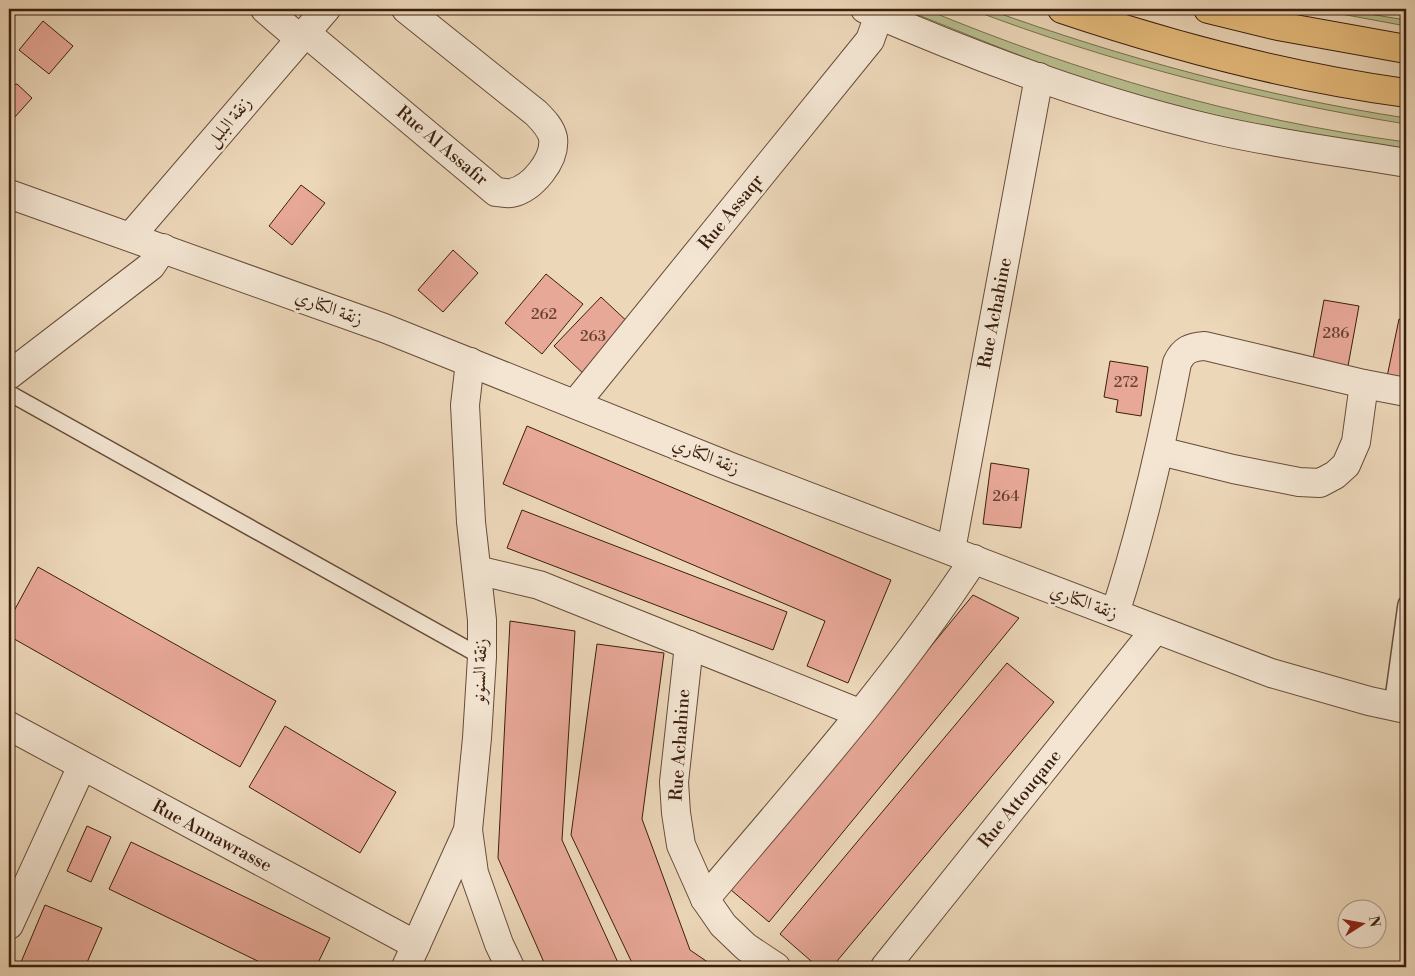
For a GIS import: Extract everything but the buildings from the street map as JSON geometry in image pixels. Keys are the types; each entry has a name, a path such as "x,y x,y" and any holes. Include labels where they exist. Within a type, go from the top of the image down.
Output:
{"main road":[{"path":"1062,9 1156,39 1222,57 1334,82 1406,93"},
{"path":"1208,9 1278,26 1406,49"}],"street":[{"name":"Rue Al Assafir","path":"265,9 303,36 496,192 510,194 524,188 541,171 553,148 553,137 546,124 536,113 406,9"},
{"name":"زنقة البلبل","path":"131,236 326,9"},
{"path":"872,12 1039,77 1129,107 1213,130 1290,145 1406,163"},
{"name":"Rue Assaqr","path":"575,404 870,40 872,12"},
{"name":"Rue Achahine","path":"705,899 859,714 939,613 963,554 1039,77"},
{"name":"زنقة الكناري","path":"9,194 131,236 470,362 731,467 1271,673 1399,708"},
{"path":"9,374 150,266 163,248"},
{"path":"1115,613 1136,547 1160,451 1177,363 1182,353 1194,347 1205,346 1364,384 1406,392"},
{"name":"زنقة السنونو","path":"411,956 468,830 478,738 482,620 471,522 465,405 470,362"},
{"path":"1160,451 1233,469 1299,482 1320,483 1335,475 1346,465 1356,442 1364,384"},
{"path":"477,570 539,586 859,714"},
{"name":"Rue Attouqane","path":"885,967 1155,630"},
{"name":"Rue Achahine","path":"689,645 674,782 681,845 705,899 723,925 746,947 776,967"},
{"name":"Rue Annawrasse","path":"9,726 82,766 411,956"},
{"path":"9,925 82,766"},
{"path":"468,830 474,873 499,944 510,967"}],"lane":[{"path":"9,392 482,657"},
{"path":"1399,708 1406,604"}],"green space":[{"path":"903,9 925,9 1042,54 1161,91 1283,121 1344,133 1406,142 1406,149 1332,138 1221,117 1113,88 1060,70"},
{"path":"970,9 987,9 1090,44 1246,87 1299,99 1406,118 1406,124 1295,104 1185,78 1077,46"},
{"path":"1314,9 1339,9 1406,20 1406,26"}]}
